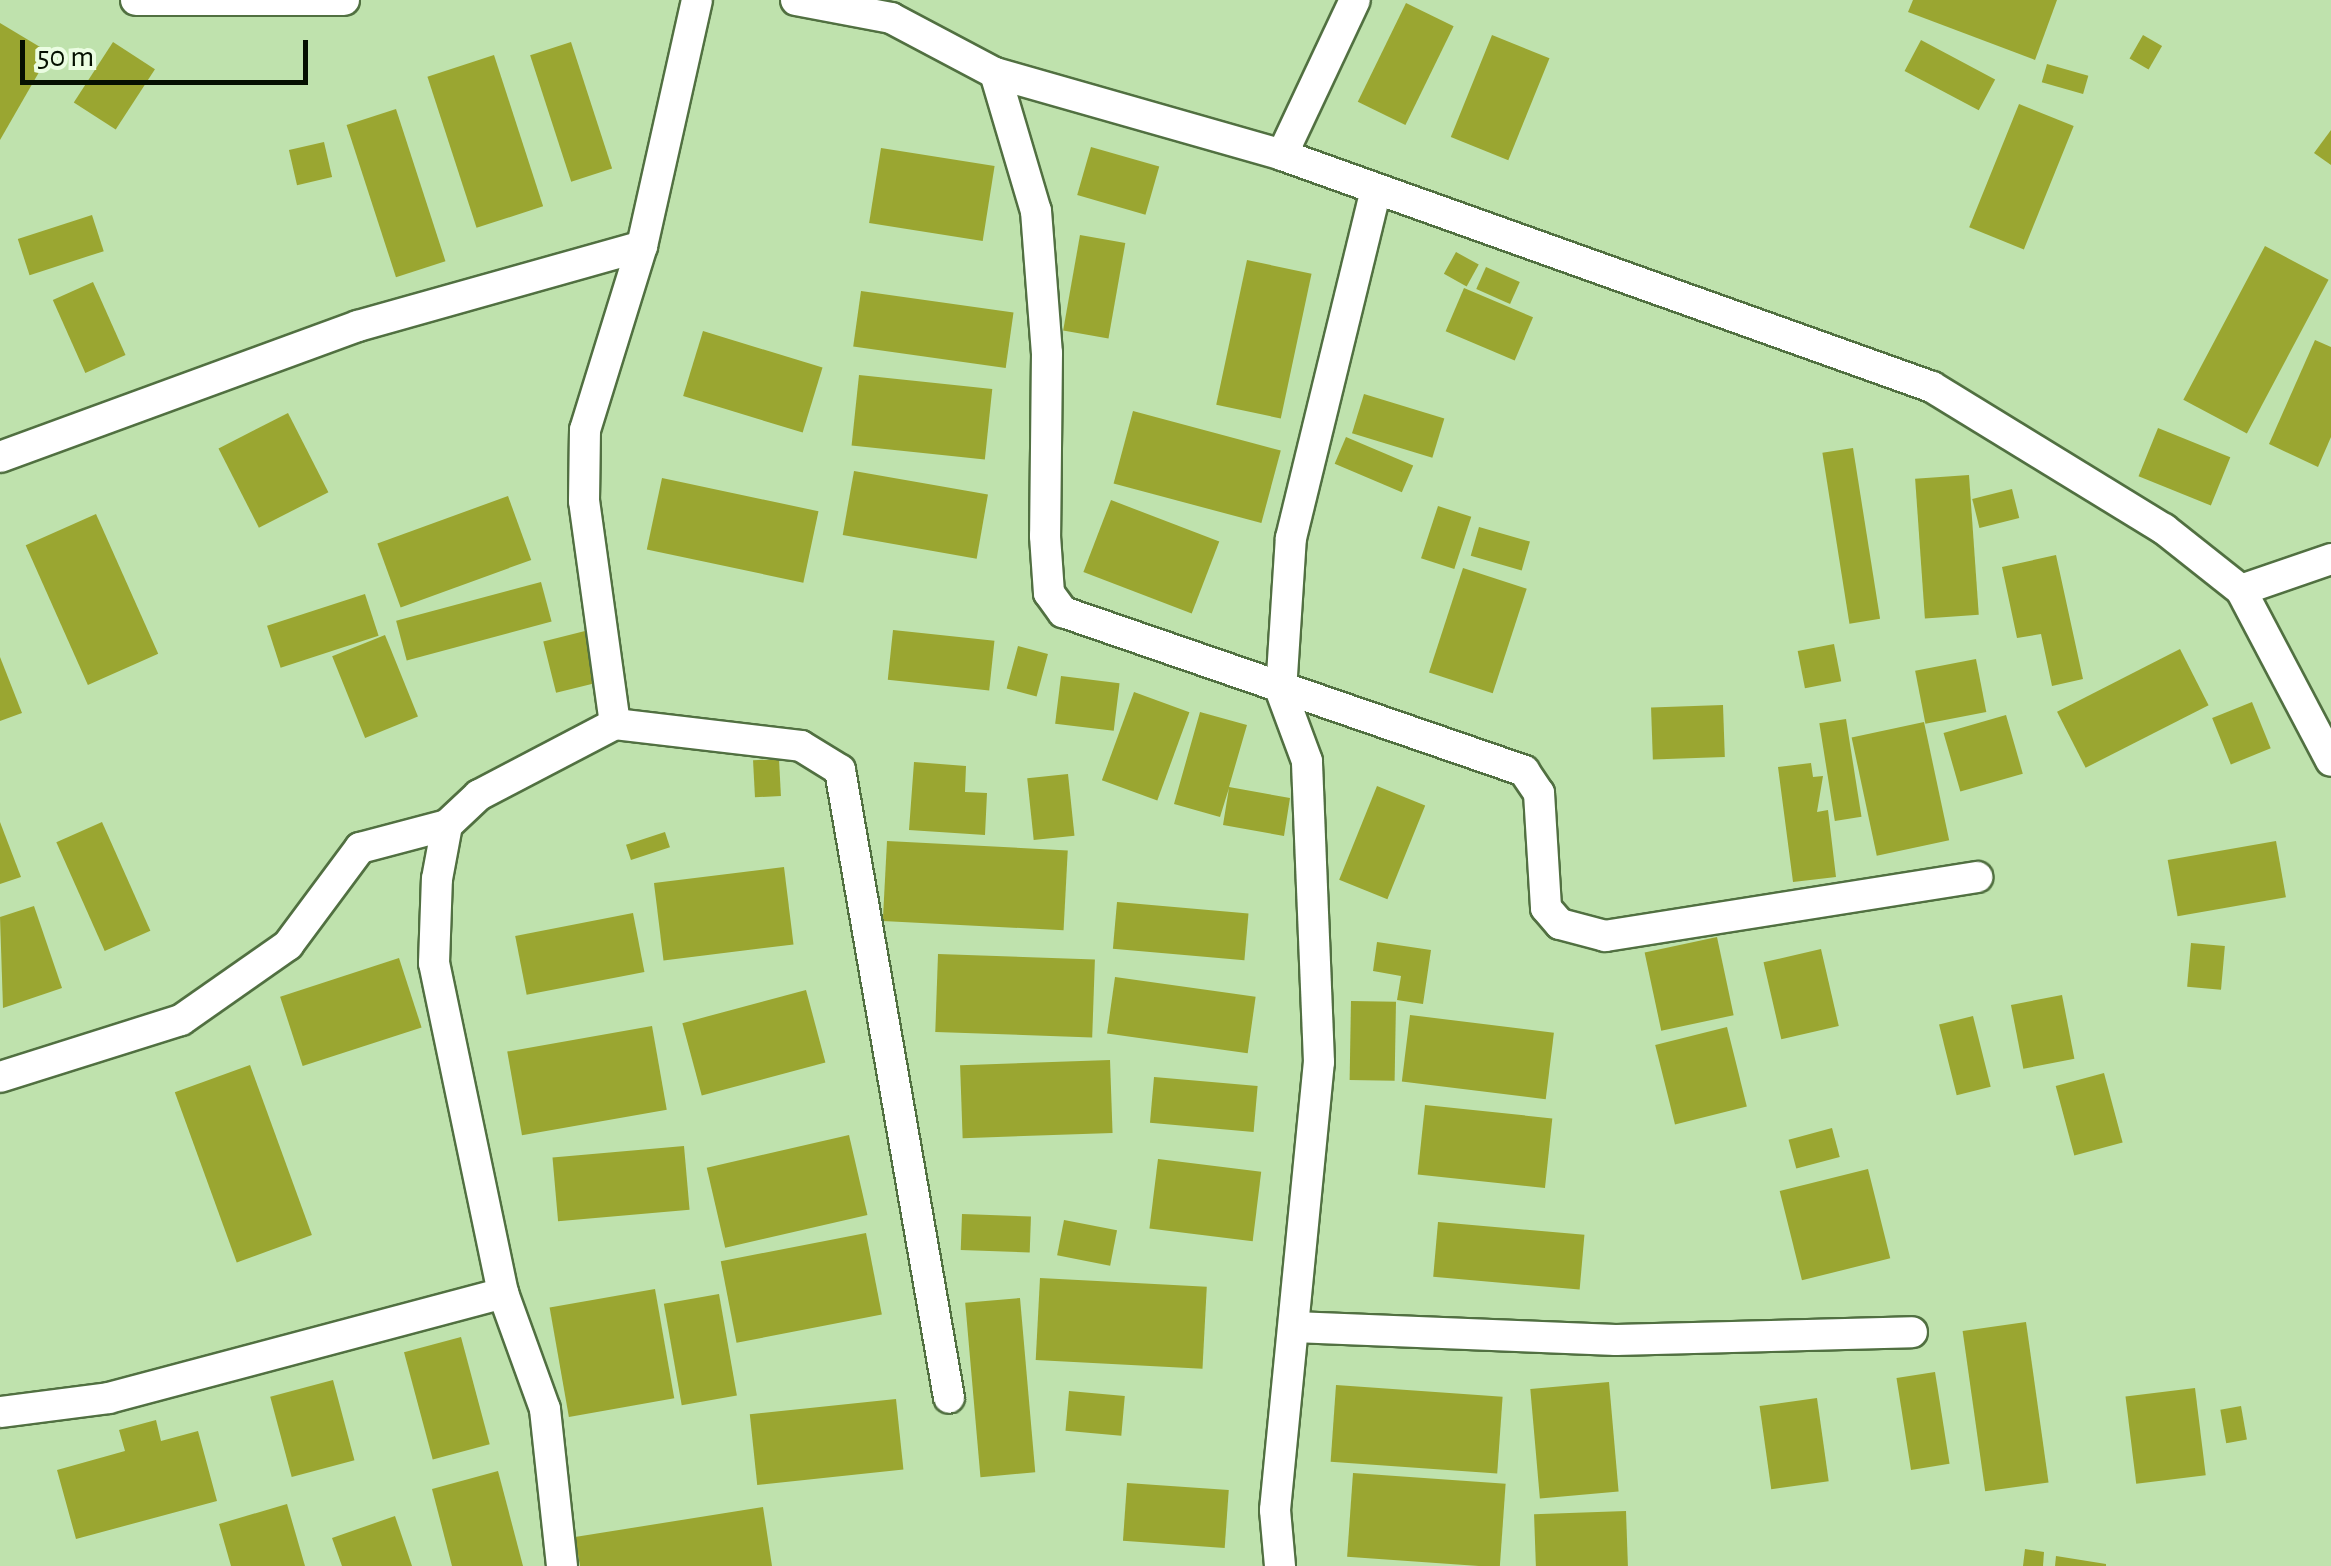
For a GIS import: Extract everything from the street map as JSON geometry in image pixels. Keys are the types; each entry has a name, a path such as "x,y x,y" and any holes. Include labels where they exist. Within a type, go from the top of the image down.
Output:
{"street":[{"path":"138,0 344,0"},
{"path":"615,724 584,501 585,430 642,246 697,0"},
{"path":"796,0 892,9 996,73 1282,155 1932,387 2164,529 2241,590 2331,761"},
{"path":"1282,155 1355,0"},
{"path":"996,73 1036,211 1049,593 1099,632 1524,771 1539,793 1546,908 1560,924 1605,936 1977,878"},
{"path":"1280,1566 1275,1510 1318,1062 1307,761 1281,691 1291,538 1376,190"},
{"path":"0,456 358,326 642,246"},
{"path":"2241,590 2331,558"},
{"path":"0,1077 181,1020 288,945 360,848 447,825 479,795 615,724 802,746 840,770 949,1398"},
{"path":"447,825 434,963 504,1293 545,1409 562,1566"},
{"path":"0,1412 109,1398 504,1293"},
{"path":"1294,1327 1616,1340 1912,1332"}],"building":[{"path":"1913,0 2057,0 2035,60 1908,12"},
{"path":"1406,3 1454,26 1405,125 1358,102"},
{"path":"0,23 50,53 0,140"},
{"path":"1492,35 1549,58 1508,160 1451,137"},
{"path":"2143,35 2162,46 2149,69 2130,58"},
{"path":"1921,40 1995,79 1979,110 1905,71"},
{"path":"113,42 155,69 116,130 74,102"},
{"path":"571,42 612,168 571,182 530,55"},
{"path":"494,55 543,206 477,228 427,77"},
{"path":"2047,64 2088,76 2083,94 2042,82"},
{"path":"2019,104 2074,126 2024,249 1969,227"},
{"path":"396,109 445,261 396,277 347,125"},
{"path":"2331,130 2331,165 2314,153"},
{"path":"324,142 332,177 297,185 289,150"},
{"path":"1091,147 1159,167 1145,215 1077,195"},
{"path":"881,148 995,166 983,241 869,223"},
{"path":"92,215 104,251 30,275 18,239"},
{"path":"1080,235 1125,243 1108,339 1063,331"},
{"path":"2265,246 2329,280 2247,433 2183,400"},
{"path":"1456,252 1479,265 1467,286 1444,274"},
{"path":"1247,260 1312,274 1281,418 1216,405"},
{"path":"1486,267 1520,282 1510,304 1476,289"},
{"path":"93,282 126,355 85,373 53,300"},
{"path":"1464,288 1533,317 1515,361 1446,331"},
{"path":"861,291 1014,312 1006,368 853,346"},
{"path":"703,331 823,368 803,433 683,396"},
{"path":"2315,340 2331,347 2331,437 2318,467 2269,444"},
{"path":"859,375 992,389 985,460 852,446"},
{"path":"1364,394 1444,419 1432,458 1352,433"},
{"path":"1133,411 1281,451 1261,523 1114,483"},
{"path":"288,413 328,492 259,528 219,448"},
{"path":"2158,428 2230,457 2211,505 2139,476"},
{"path":"1346,437 1413,466 1402,492 1335,464"},
{"path":"1853,448 1880,619 1849,624 1822,453"},
{"path":"854,471 988,495 977,559 843,535"},
{"path":"1969,475 1979,615 1925,618 1915,479"},
{"path":"662,478 819,511 803,583 647,549"},
{"path":"2012,489 2019,518 1979,528 1972,499"},
{"path":"508,496 531,560 401,607 377,544"},
{"path":"1111,500 1219,542 1192,613 1083,572"},
{"path":"1438,506 1471,517 1454,569 1421,558"},
{"path":"96,514 158,654 88,685 26,545"},
{"path":"1479,527 1530,542 1522,570 1471,556"},
{"path":"2056,555 2083,679 2052,686 2041,634 2017,638 2002,567"},
{"path":"1463,568 1527,589 1493,693 1429,673"},
{"path":"541,582 552,622 407,660 396,621"},
{"path":"365,594 379,636 281,668 267,626"},
{"path":"893,630 994,641 989,690 888,680"},
{"path":"585,631 598,682 556,693 543,641"},
{"path":"385,635 418,717 365,738 332,656"},
{"path":"1834,644 1841,681 1805,688 1798,651"},
{"path":"1018,646 1048,654 1037,697 1007,689"},
{"path":"2180,649 2209,705 2086,768 2057,712"},
{"path":"0,657 22,713 0,721"},
{"path":"1976,659 1986,712 1925,724 1915,671"},
{"path":"1061,676 1120,683 1114,731 1055,724"},
{"path":"1134,692 1189,712 1157,801 1102,780"},
{"path":"2252,702 2271,748 2231,764 2212,718"},
{"path":"1723,705 1725,757 1653,759 1651,708"},
{"path":"1200,712 1247,725 1229,787 1290,798 1284,836 1223,825 1229,788 1220,817 1174,804"},
{"path":"2006,715 2023,774 1960,792 1944,733"},
{"path":"1846,719 1861,817 1835,821 1819,723"},
{"path":"1924,722 1949,840 1877,856 1852,737"},
{"path":"779,759 781,796 755,797 753,760"},
{"path":"914,762 966,766 965,792 987,793 985,835 909,830"},
{"path":"1811,763 1813,777 1823,776 1817,812 1828,810 1836,877 1793,882 1778,767"},
{"path":"1068,774 1074,836 1034,840 1027,778"},
{"path":"1377,786 1425,805 1387,899 1339,880"},
{"path":"0,822 21,877 0,884"},
{"path":"102,822 150,931 105,951 56,842"},
{"path":"665,832 670,847 631,860 626,845"},
{"path":"887,841 1068,850 1064,930 883,921"},
{"path":"2276,841 2286,897 2178,916 2168,860"},
{"path":"784,867 794,944 663,960 654,883"},
{"path":"1117,902 1248,914 1244,960 1113,949"},
{"path":"34,906 62,988 3,1008 0,917"},
{"path":"633,913 644,972 527,995 515,936"},
{"path":"1717,937 1734,1015 1661,1031 1645,952"},
{"path":"1377,942 1431,950 1423,1004 1397,1000 1401,976 1373,971"},
{"path":"2191,943 2225,946 2221,990 2187,987"},
{"path":"1821,949 1839,1026 1781,1039 1764,962"},
{"path":"938,954 1095,959 1092,1037 935,1032"},
{"path":"399,958 422,1027 303,1066 280,997"},
{"path":"1115,977 1256,997 1248,1053 1107,1033"},
{"path":"806,990 825,1062 702,1096 682,1023"},
{"path":"2062,995 2074,1059 2023,1069 2011,1005"},
{"path":"1351,1001 1396,1002 1395,1081 1350,1080"},
{"path":"1410,1015 1554,1033 1546,1099 1402,1082"},
{"path":"1973,1016 1991,1087 1957,1095 1939,1024"},
{"path":"652,1026 667,1110 522,1135 507,1052"},
{"path":"1727,1027 1747,1107 1675,1124 1655,1045"},
{"path":"1110,1060 1113,1133 963,1138 960,1065"},
{"path":"250,1065 312,1235 237,1262 175,1092"},
{"path":"2104,1073 2123,1143 2074,1155 2056,1086"},
{"path":"1154,1077 1258,1086 1254,1132 1150,1123"},
{"path":"1425,1105 1552,1118 1545,1188 1418,1175"},
{"path":"1832,1128 1840,1157 1796,1169 1789,1140"},
{"path":"849,1135 867,1215 725,1248 707,1168"},
{"path":"684,1146 690,1210 558,1221 553,1158"},
{"path":"1158,1159 1261,1172 1253,1241 1149,1228"},
{"path":"1868,1169 1890,1258 1802,1280 1780,1191"},
{"path":"962,1214 1031,1216 1030,1252 961,1250"},
{"path":"1064,1220 1117,1230 1110,1266 1057,1255"},
{"path":"1438,1222 1584,1235 1580,1290 1433,1277"},
{"path":"866,1233 882,1314 737,1343 721,1261"},
{"path":"1040,1278 1207,1287 1202,1369 1036,1360"},
{"path":"655,1289 674,1398 569,1417 550,1308"},
{"path":"719,1294 737,1395 682,1405 664,1304"},
{"path":"1020,1298 1035,1472 980,1477 965,1303"},
{"path":"2026,1322 2049,1482 1985,1491 1963,1331"},
{"path":"461,1337 490,1444 433,1459 404,1352"},
{"path":"1935,1372 1950,1464 1911,1470 1896,1378"},
{"path":"333,1380 354,1460 292,1477 270,1397"},
{"path":"1609,1382 1619,1492 1540,1498 1530,1389"},
{"path":"1336,1385 1503,1397 1497,1473 1331,1462"},
{"path":"2195,1388 2206,1475 2136,1484 2126,1397"},
{"path":"1069,1391 1125,1396 1121,1436 1066,1431"},
{"path":"1817,1398 1829,1481 1771,1489 1760,1406"},
{"path":"896,1399 903,1470 757,1485 750,1414"},
{"path":"2241,1406 2247,1439 2226,1443 2220,1410"},
{"path":"156,1420 161,1441 198,1431 217,1501 76,1539 57,1470 125,1451 119,1430"},
{"path":"498,1471 523,1566 452,1566 432,1489"},
{"path":"1353,1473 1506,1484 1500,1566 1347,1557"},
{"path":"1127,1483 1229,1490 1225,1548 1123,1541"},
{"path":"287,1504 305,1566 231,1566 219,1524"},
{"path":"763,1507 772,1566 580,1566 575,1537"},
{"path":"1626,1511 1628,1566 1536,1566 1534,1514"},
{"path":"395,1516 412,1566 342,1566 332,1538"},
{"path":"2025,1549 2044,1552 2043,1566 2023,1566"},
{"path":"2056,1556 2106,1564 2106,1566 2055,1566"}]}
